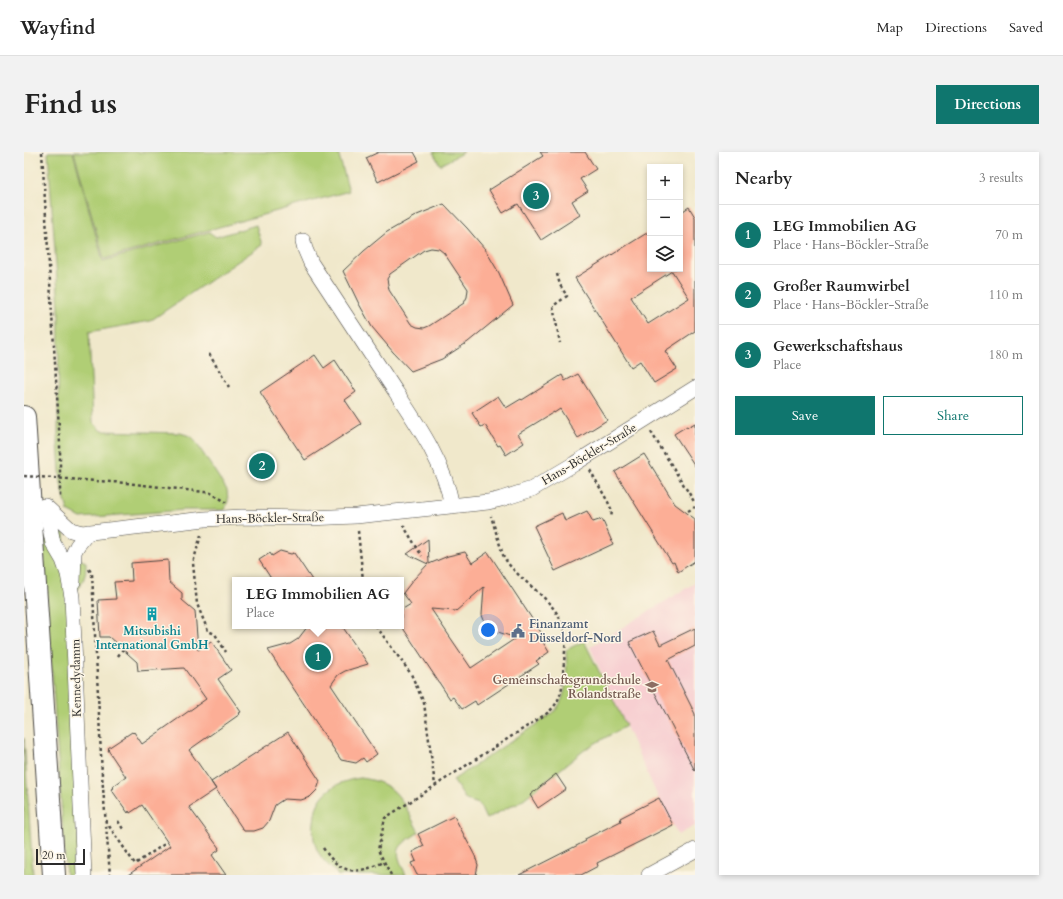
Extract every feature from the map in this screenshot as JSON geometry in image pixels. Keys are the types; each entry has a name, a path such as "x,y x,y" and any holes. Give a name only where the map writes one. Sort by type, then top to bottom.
{"highway":[{"name":"Kennedydamm","path":"24,417 33,492 54,875"}],"street":[{"path":"303,241 304,249 311,263 423,433 450,492 452,506"},
{"name":"Hans-Böckler-Straße","path":"33,492 71,530 82,533 206,519 242,517 309,518 356,516 488,502 532,488 695,388"},
{"name":"Kennedydamm","path":"33,492 53,544 65,567 72,597 84,875"},
{"path":"72,597 74,552 88,532"},
{"path":"649,875 695,850"}],"path":[{"path":"557,274 560,285 567,296 553,306 560,343"},
{"path":"209,354 229,387"},
{"path":"643,420 695,503"},
{"path":"583,458 608,502 612,511 611,518"},
{"path":"33,492 126,483 211,493 230,506"},
{"path":"391,875 378,850 385,818 546,714 554,706 561,693 565,638 561,623 555,610 507,562 494,527 488,502"},
{"path":"688,511 695,507"},
{"path":"402,512 404,526 422,556"},
{"path":"356,516 363,577"},
{"path":"206,519 193,563 195,596 208,631 215,634 226,652"},
{"path":"378,629 411,674 424,703 435,785"},
{"path":"118,656 123,649"},
{"path":"118,821 123,829"},
{"path":"109,826 135,864 163,844 162,843"},
{"path":"323,848 333,862 344,869 361,872 384,862"}],"shaded area":[{"name":"Gemeinschaftsgrundschule Rolandstraße","path":"695,583 695,826 678,835 658,797 590,647"}],"green space":[{"path":"48,152 73,152 103,261 209,232 216,237 256,225 262,245 150,321 89,332 93,422 101,431 180,433 193,438 227,490 228,501 224,510 184,510 81,518 68,511 61,484 58,443 59,307"},
{"path":"74,152 338,152 349,191 104,259"},
{"path":"433,152 464,152 440,165"},
{"path":"45,525 64,529 64,548 71,556 86,562 84,578 69,598 81,875 66,875 43,540"},
{"path":"584,641 626,726 587,748 516,805 515,804 486,819 479,804 466,800 453,780 553,713 562,699 566,683 566,650"},
{"path":"24,738 33,875 24,875"},
{"path":"361,778 384,784 392,789 403,803 419,832 405,842 399,849 399,859 406,875 337,875 337,873 321,857 315,845 313,830 314,822 317,806 321,798 336,785"}],"building":[{"path":"379,152 414,152 419,161 378,182 366,158"},
{"path":"540,152 585,152 596,169 580,179 588,191 572,201 580,215 541,240 518,204 503,213 489,190 543,156"},
{"path":"444,204 485,249 499,273 513,305 468,342 442,359 411,371 372,327 343,271 387,232 417,215","holes":["431,248 439,249 444,253 468,289 467,297 464,303 429,326 424,328 417,327 411,324 389,290 387,279 390,274 424,250"]},
{"path":"689,207 695,217 695,331 665,351 677,369 654,383 640,361 631,367 575,278 647,233 647,272 670,272 631,297 648,324 689,298 673,272 683,272 683,211"},
{"path":"315,355 324,368 335,360 356,392 345,400 361,424 305,460 260,392"},
{"path":"578,374 607,420 578,438 560,409 518,434 524,443 506,455 500,445 498,446 485,425 481,427 472,413 498,396 506,408 521,399 522,400 562,375 565,381"},
{"path":"695,423 695,466 674,434"},
{"path":"644,454 675,504 695,519 695,561 678,572 674,562 672,563 615,472"},
{"path":"587,511 593,522 602,519 613,544 555,571 534,526 562,513 565,521"},
{"name":"Finanzamt Düsseldorf-Nord","path":"428,539 429,564 448,556 465,552 472,563 488,552 544,637 541,639 549,652 536,661 539,664 477,705 475,701 462,709 453,697 450,699 404,629 404,608 411,604 404,594 404,592 428,564 407,554","holes":["484,587 482,615 485,623 492,630 516,638 471,668 431,609 456,611"]},
{"path":"280,551 291,554 294,553 310,577 270,577 259,560 270,553 272,556"},
{"path":"168,560 169,582 182,593 182,600 195,611 198,650 211,641 231,670 218,679 241,712 189,750 216,789 189,807 219,848 219,850 212,855 226,875 128,875 170,846 142,805 130,813 129,811 128,813 111,789 126,777 108,748 132,732 134,732 142,744 206,699 184,668 138,671 137,662 109,637 100,637 98,600 116,599 114,582 132,581 131,563"},
{"path":"695,628 695,646 668,660 695,714 695,771 629,642 653,631 660,645"},
{"path":"306,629 344,629 368,664 345,671 338,675 331,685 377,754 366,762 363,758 356,763 341,760 268,650 290,644 298,639"},
{"path":"288,732 320,781 317,790 310,797 301,800 284,799 275,805 269,821 263,828 254,831 244,831 211,782"},
{"path":"556,774 566,789 538,808 530,795"},
{"path":"659,798 673,825 597,863 598,866 581,875 519,875 586,841 585,839 621,821 620,818"},
{"path":"454,816 475,856 478,865 476,875 417,875 411,863 416,861 412,852 424,846 418,834"}],"place":[{"name":"Gewerkschaftshaus","path":"536,196"},
{"name":"Großer Raumwirbel","path":"262,466"},
{"name":"Mitsubishi International GmbH","path":"152,614"},
{"name":"Finanzamt Düsseldorf-Nord","path":"518,631"},
{"name":"LEG Immobilien AG","path":"318,657"},
{"name":"Gemeinschaftsgrundschule Rolandstraße","path":"652,687"}]}
